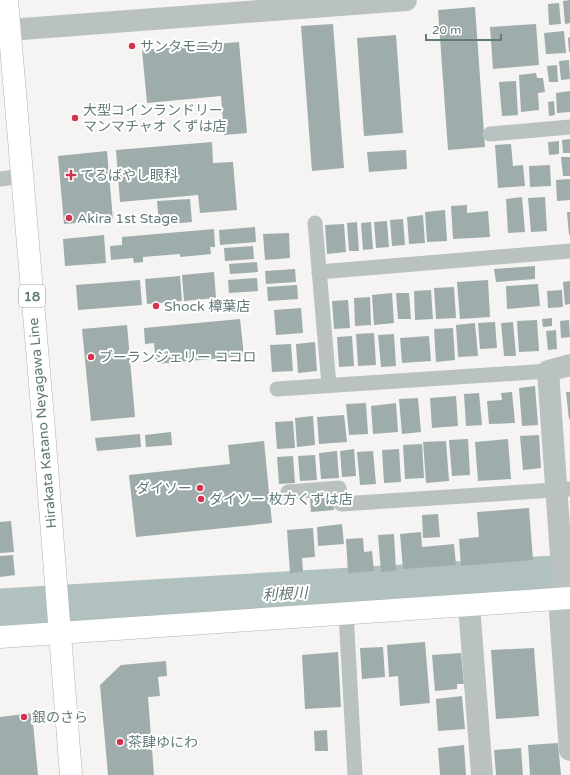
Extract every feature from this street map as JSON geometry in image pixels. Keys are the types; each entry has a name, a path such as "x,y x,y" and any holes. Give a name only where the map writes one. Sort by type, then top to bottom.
{"main road":[{"name":"Hirakata Katano Neyagawa Line","path":"7,0 70,775"},
{"path":"0,637 58,625 469,605 564,589"}],"street":[{"path":"9,30 406,0"},
{"path":"570,365 548,371 563,489 564,589 570,750"},
{"path":"469,605 482,775"}],"lane":[{"path":"490,134 570,127"},
{"path":"0,179 22,176"},
{"path":"314,223 329,385"},
{"path":"319,272 570,251"},
{"path":"277,388 548,371"},
{"path":"288,492 339,488 341,504 563,489"},
{"path":"346,612 354,775"}],"building":[{"path":"570,0 570,23 565,24 563,1"},
{"path":"559,3 561,24 549,25 548,4"},
{"path":"475,7 485,147 448,150 438,10"},
{"path":"333,24 344,168 312,171 301,26"},
{"path":"536,24 539,65 493,69 490,27"},
{"path":"564,31 566,53 546,54 544,33"},
{"path":"396,35 403,133 364,136 357,38"},
{"path":"570,37 570,52 569,52 568,38"},
{"path":"239,42 247,133 224,135 221,96 147,103 142,50"},
{"path":"569,60 570,79 561,80 559,61"},
{"path":"557,65 558,82 549,82 547,66"},
{"path":"536,73 537,78 543,78 545,92 538,93 539,110 521,112 519,75"},
{"path":"516,81 518,115 502,116 499,82"},
{"path":"570,91 570,112 557,113 556,93"},
{"path":"554,101 555,115 549,116 548,102"},
{"path":"570,139 570,153 563,153 562,140"},
{"path":"559,141 559,154 549,155 548,142"},
{"path":"212,142 213,163 233,162 237,210 200,213 198,195 120,202 116,150"},
{"path":"511,144 513,166 523,165 525,186 498,188 495,145"},
{"path":"406,150 407,169 369,172 367,152"},
{"path":"107,151 113,220 64,224 58,156"},
{"path":"561,157 570,157 570,176 563,176"},
{"path":"550,165 551,186 530,187 529,166"},
{"path":"570,179 570,200 557,201 556,180"},
{"path":"522,197 525,232 508,233 506,199"},
{"path":"545,197 547,231 531,232 528,198"},
{"path":"190,199 192,222 159,225 157,201"},
{"path":"467,205 467,213 488,211 490,237 453,239 451,206"},
{"path":"445,210 447,241 427,242 425,212"},
{"path":"567,212 570,212 570,235 569,235"},
{"path":"423,215 425,243 409,244 407,217"},
{"path":"403,219 405,245 392,246 390,220"},
{"path":"387,221 389,247 376,248 374,222"},
{"path":"357,222 359,251 349,251 347,223"},
{"path":"371,222 373,249 363,250 361,223"},
{"path":"344,224 346,252 327,254 325,225"},
{"path":"255,227 256,242 220,245 219,230"},
{"path":"214,229 215,247 210,247 211,254 180,257 180,254 143,257 143,262 134,263 133,258 111,260 110,246 122,245 122,237"},
{"path":"289,233 290,258 265,260 263,234"},
{"path":"104,235 106,263 65,266 63,239"},
{"path":"253,246 254,259 225,261 224,248"},
{"path":"257,262 258,272 230,274 229,264"},
{"path":"535,266 535,279 496,282 494,269"},
{"path":"295,269 296,282 266,284 265,271"},
{"path":"214,272 216,298 184,301 182,275"},
{"path":"180,276 182,301 147,304 145,279"},
{"path":"257,278 258,291 229,293 228,280"},
{"path":"140,280 142,305 78,310 76,285"},
{"path":"488,280 490,317 460,319 457,282"},
{"path":"570,281 570,304 565,305 563,282"},
{"path":"538,284 540,306 507,309 506,286"},
{"path":"297,285 298,299 268,301 267,287"},
{"path":"454,287 456,318 436,319 434,288"},
{"path":"431,290 433,319 415,320 414,291"},
{"path":"562,290 563,307 548,308 547,291"},
{"path":"392,293 394,323 374,325 372,295"},
{"path":"396,293 409,293 411,319 398,319"},
{"path":"370,297 371,325 355,326 354,298"},
{"path":"348,300 350,328 334,329 332,301"},
{"path":"301,308 303,333 276,335 274,310"},
{"path":"552,318 552,326 543,327 542,319"},
{"path":"240,319 244,356 156,364 154,343 145,344 144,328"},
{"path":"537,320 539,351 519,352 517,321"},
{"path":"569,320 570,337 561,338 560,321"},
{"path":"495,322 497,348 480,349 478,323"},
{"path":"513,322 516,356 504,356 501,323"},
{"path":"475,323 478,356 458,357 456,325"},
{"path":"127,325 135,417 91,421 82,329"},
{"path":"453,328 455,360 436,362 434,329"},
{"path":"556,330 557,349 548,350 546,331"},
{"path":"374,333 376,365 358,366 356,334"},
{"path":"394,334 396,366 381,367 378,335"},
{"path":"352,336 354,366 339,367 337,337"},
{"path":"429,336 431,361 402,363 400,338"},
{"path":"315,342 317,371 298,373 296,344"},
{"path":"291,344 293,371 272,372 270,345"},
{"path":"535,386 538,425 522,426 519,388"},
{"path":"512,392 515,423 489,424 487,401 502,400 501,393"},
{"path":"566,392 570,392 569,420"},
{"path":"479,393 482,425 466,426 464,394"},
{"path":"456,396 458,426 432,428 430,398"},
{"path":"418,398 421,432 402,434 399,399"},
{"path":"366,403 368,434 349,435 346,404"},
{"path":"396,403 398,432 373,434 371,406"},
{"path":"344,415 347,442 319,444 317,417"},
{"path":"313,416 315,445 297,447 295,418"},
{"path":"293,421 295,448 277,449 275,422"},
{"path":"171,432 172,445 146,447 145,435"},
{"path":"140,434 141,447 97,451 95,438"},
{"path":"539,435 541,468 523,470 520,436"},
{"path":"468,439 470,475 452,476 449,440"},
{"path":"508,439 511,479 478,481 475,442"},
{"name":"ダイソー 枚方くずは店","path":"264,441 272,523 136,537 129,475 230,464 228,445"},
{"path":"446,441 449,481 426,483 423,442"},
{"path":"422,444 424,478 405,479 403,445"},
{"path":"354,449 356,476 342,477 340,451"},
{"path":"399,449 401,482 384,483 382,450"},
{"path":"337,451 339,478 321,479 319,453"},
{"path":"373,451 376,484 360,485 357,452"},
{"path":"315,455 317,480 300,481 298,456"},
{"path":"293,456 295,483 279,484 277,457"},
{"path":"333,497 334,510 311,512 310,499"},
{"path":"529,508 533,560 461,566 459,539 479,537 477,512"},
{"path":"438,514 440,537 423,538 422,515"},
{"path":"11,521 14,552 0,553 0,522"},
{"path":"342,524 344,544 318,546 317,527"},
{"path":"313,528 315,557 302,558 303,572 290,573 287,530"},
{"path":"421,532 422,547 454,544 456,565 403,569 400,534"},
{"path":"394,534 396,571 381,572 378,535"},
{"path":"363,538 364,552 372,551 374,571 348,573 346,539"},
{"path":"13,555 15,575 0,577 0,556"},
{"path":"425,642 430,703 400,706 398,676 389,677 387,645"},
{"path":"383,647 385,677 362,679 360,648"},
{"path":"534,648 539,716 496,719 491,650"},
{"path":"338,652 341,707 305,709 302,655"},
{"path":"461,653 464,684 457,684 457,689 435,691 432,655"},
{"path":"166,661 167,676 158,677 160,696 148,697 154,775 108,775 100,685 121,665"},
{"path":"462,696 465,729 438,731 436,699"},
{"path":"32,713 38,775 0,775 0,717"},
{"path":"327,730 328,751 315,751 314,731"},
{"path":"558,743 561,775 530,775 528,745"},
{"path":"464,745 466,775 440,775 438,748"},
{"path":"521,748 523,775 496,775 494,750"}],"waterway":[{"name":"利根川","path":"0,611 570,577"}],"place":[{"name":"サンタモニカ","path":"132,46"},
{"name":"大型コインランドリー マンマチャオ くずは店","path":"75,118"},
{"name":"てるばやし眼科","path":"71,175"},
{"name":"Akira 1st Stage","path":"69,218"},
{"name":"Shock 樟葉店","path":"156,306"},
{"name":"ブーランジェリー ココロ","path":"91,357"},
{"name":"ダイソー","path":"200,488"},
{"name":"ダイソー 枚方くずは店","path":"201,499"},
{"name":"銀のさら","path":"24,717"},
{"name":"茶肆ゆにわ","path":"120,742"}]}
